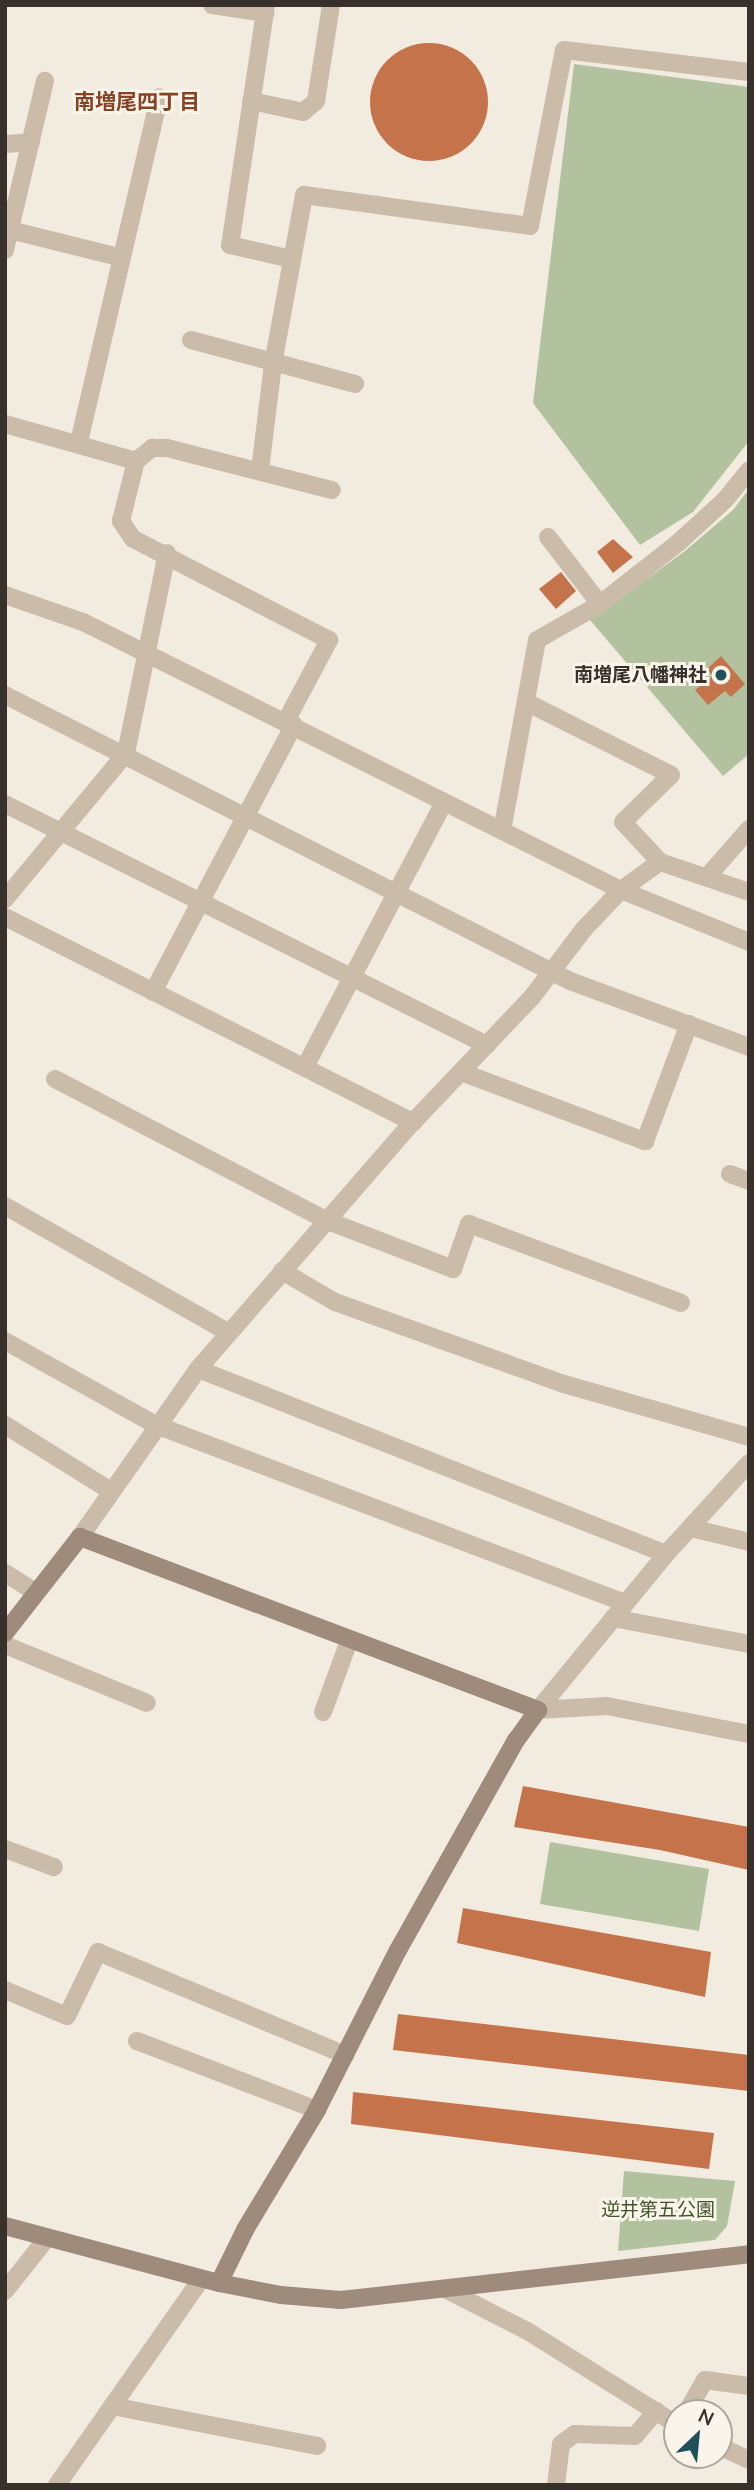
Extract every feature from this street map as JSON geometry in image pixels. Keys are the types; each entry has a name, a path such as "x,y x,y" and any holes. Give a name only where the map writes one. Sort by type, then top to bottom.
{"street":[{"path":"212,5 266,9 230,245 291,258"},
{"path":"251,101 303,112 316,102 331,5"},
{"path":"260,470 273,364 304,195 530,226 564,50 749,72"},
{"path":"5,250 45,81"},
{"path":"79,442 159,97"},
{"path":"5,144 31,142"},
{"path":"10,230 122,258"},
{"path":"191,340 355,384"},
{"path":"5,424 79,442 136,461"},
{"path":"153,992 246,814 329,640 167,553 133,539 121,521 136,461 152,448 167,447 332,490"},
{"path":"502,831 528,703 537,640 600,604 688,534 725,500 749,470"},
{"path":"548,537 600,604"},
{"path":"5,899 126,753 167,553"},
{"path":"5,595 83,622 145,650 621,891 749,942"},
{"path":"5,695 399,891 554,970 570,981 749,1047"},
{"path":"528,703 671,775 623,822 660,862 749,892"},
{"path":"305,1067 444,802"},
{"path":"5,804 487,1045"},
{"path":"707,877 749,830"},
{"path":"5,1633 80,1537 156,1425 229,1332 413,1122 554,970 584,929 621,891 660,862"},
{"path":"5,917 413,1122"},
{"path":"461,1072 645,1141 689,1024"},
{"path":"55,1079 328,1221 453,1269 469,1224 681,1303"},
{"path":"730,1174 749,1181"},
{"path":"5,1206 229,1332"},
{"path":"282,1271 335,1303 564,1384 749,1437"},
{"path":"5,1341 156,1425 625,1603"},
{"path":"198,1369 666,1555"},
{"path":"5,1425 111,1491"},
{"path":"219,2283 245,2230 317,2110 398,1950 516,1740 625,1603 749,1463"},
{"path":"691,1528 749,1542"},
{"path":"80,1537 538,1710 607,1706 749,1734"},
{"path":"5,1573 35,1592"},
{"path":"613,1618 749,1644"},
{"path":"323,1712 349,1640"},
{"path":"5,1645 147,1703"},
{"path":"5,1849 54,1867"},
{"path":"5,1990 67,2016 98,1952 345,2055"},
{"path":"137,2041 317,2110"},
{"path":"5,2226 219,2283 281,2295 341,2300 749,2254"},
{"path":"5,2291 47,2238"},
{"path":"57,2485 201,2279"},
{"path":"445,2290 529,2332 663,2416"},
{"path":"693,2399 705,2380 749,2386"},
{"path":"112,2406 317,2446"},
{"path":"556,2485 561,2444 575,2434 635,2437 656,2411"},
{"path":"733,2453 749,2460"}],"green space":[{"path":"574,64 749,87 749,441 693,512 640,545 533,403"},
{"path":"749,489 749,754 723,776 590,620 685,551 733,510"},
{"path":"550,1842 709,1869 699,1931 540,1904"},
{"name":"逆井第五公園","path":"624,2171 735,2181 727,2226 715,2240 618,2251"}],"building":[{"path":"429,43 452,48 471,60 483,79 488,102 483,125 471,144 452,156 429,161 406,156 387,144 375,125 370,102 375,79 387,60 406,48"},
{"path":"613,539 633,557 613,573 597,552"},
{"path":"561,572 576,591 556,609 539,589"},
{"path":"721,656 745,684 731,697 725,691 708,705 695,690 713,676 707,669"},
{"path":"523,1786 749,1827 749,1870 660,1850 514,1827"},
{"path":"463,1908 711,1952 705,1997 457,1943"},
{"path":"398,2014 749,2055 749,2091 393,2050"},
{"path":"353,2092 714,2133 709,2169 351,2124"}],"place":[{"name":"南増尾八幡神社","path":"721,675"}],"district":[{"name":"南増尾四丁目","path":"137,101"}]}
